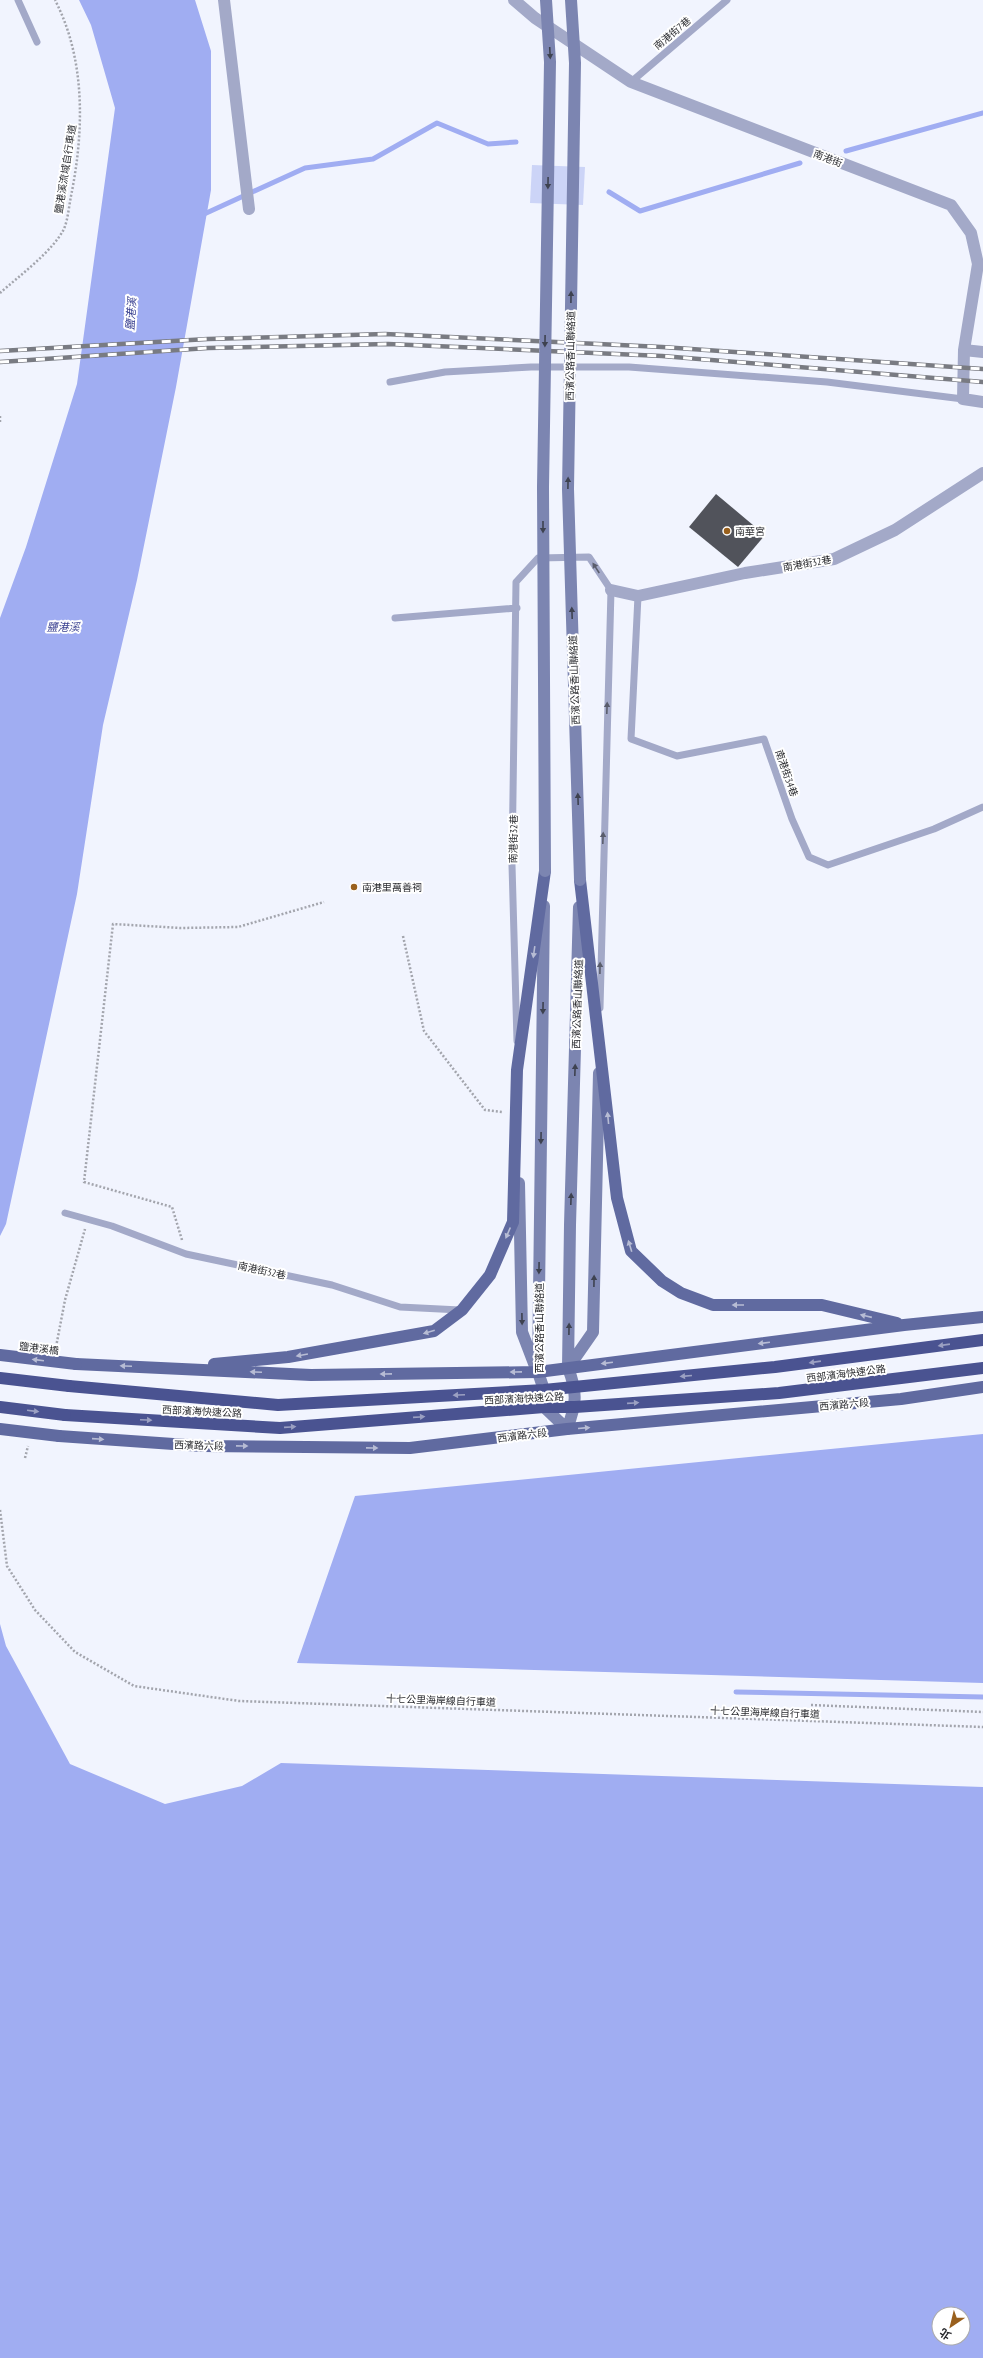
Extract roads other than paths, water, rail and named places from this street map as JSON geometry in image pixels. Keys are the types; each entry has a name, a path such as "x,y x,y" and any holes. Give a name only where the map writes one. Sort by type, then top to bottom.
{"highway":[{"name":"西部濱海快速公路","path":"0,1378 69,1386 278,1405 544,1390 775,1368 983,1340"},
{"name":"西部濱海快速公路","path":"0,1407 65,1415 280,1428 544,1407 575,1407 779,1393 983,1368"}],"main road":[{"path":"172,1368 288,1357 434,1332 462,1310 490,1275 513,1222 517,1070 545,871"},
{"path":"580,880 617,1198 631,1251 662,1281 681,1294 713,1305 822,1305 904,1324"},
{"path":"172,1368 311,1375 538,1372 904,1324 983,1317"},
{"name":"鹽港溪橋","path":"0,1355 76,1364 172,1368"},
{"name":"西濱路六段","path":"0,1429 59,1436 202,1446 410,1448 567,1429 901,1399 983,1387"}],"street":[{"path":"224,0 249,206"},
{"name":"南港街","path":"514,0 535,18 631,82 951,205 971,233 978,264 964,350 963,399"},
{"name":"西濱公路香山聯絡道","path":"544,1407 544,1390 538,1372 545,871 543,487 550,62 546,0"},
{"name":"西濱公路香山聯絡道","path":"567,1429 575,1407 575,1386 568,1368 570,1225 580,880 568,489 575,63 571,0"},
{"path":"964,350 983,352"},
{"path":"963,399 983,402"},
{"name":"南港街32巷","path":"611,590 638,596 745,573 834,559 895,530 983,473"},
{"path":"568,1368 593,1332 599,1034"},
{"path":"517,1070 522,1332 538,1372"},
{"path":"544,1407 567,1429"}],"lane":[{"path":"18,0 37,42"},
{"name":"南港街7巷","path":"631,82 727,0"},
{"path":"390,382 445,372 531,367 629,367 827,382 963,399"},
{"name":"南港街32巷","path":"517,1070 512,865 517,608 516,582 538,558 589,557 611,590"},
{"path":"599,1034 611,590"},
{"name":"南港街34巷","path":"638,596 631,739 677,756 764,739 792,819 809,857 828,865 934,829 983,807"},
{"path":"395,618 517,608"},
{"name":"南港街32巷","path":"65,1213 112,1226 186,1254 332,1285 400,1307 462,1310"}],"water":[{"name":"鹽港溪","path":"79,0 195,0 211,51 211,190 176,387 137,580 103,725 77,894 6,1224 0,1236 0,618 26,547 77,384 115,108 91,25"},
{"path":"983,1434 983,1683 297,1663 355,1496"},
{"path":"0,1624 6,1646 70,1764 165,1804 242,1786 281,1763 983,1787 983,2358 0,2358"}],"waterway":[{"path":"846,151 983,113"},
{"path":"202,215 305,168 373,159 437,123 488,144 516,142"},
{"path":"609,192 640,211 800,163"},
{"path":"736,1692 983,1697"}],"railway":[{"path":"0,351 208,339 385,334 662,347 983,369"},
{"path":"0,362 208,348 388,344 662,356 983,382"}],"place":[{"name":"南華宮","path":"727,531"},
{"name":"南港里萬善祠","path":"354,887"}]}
